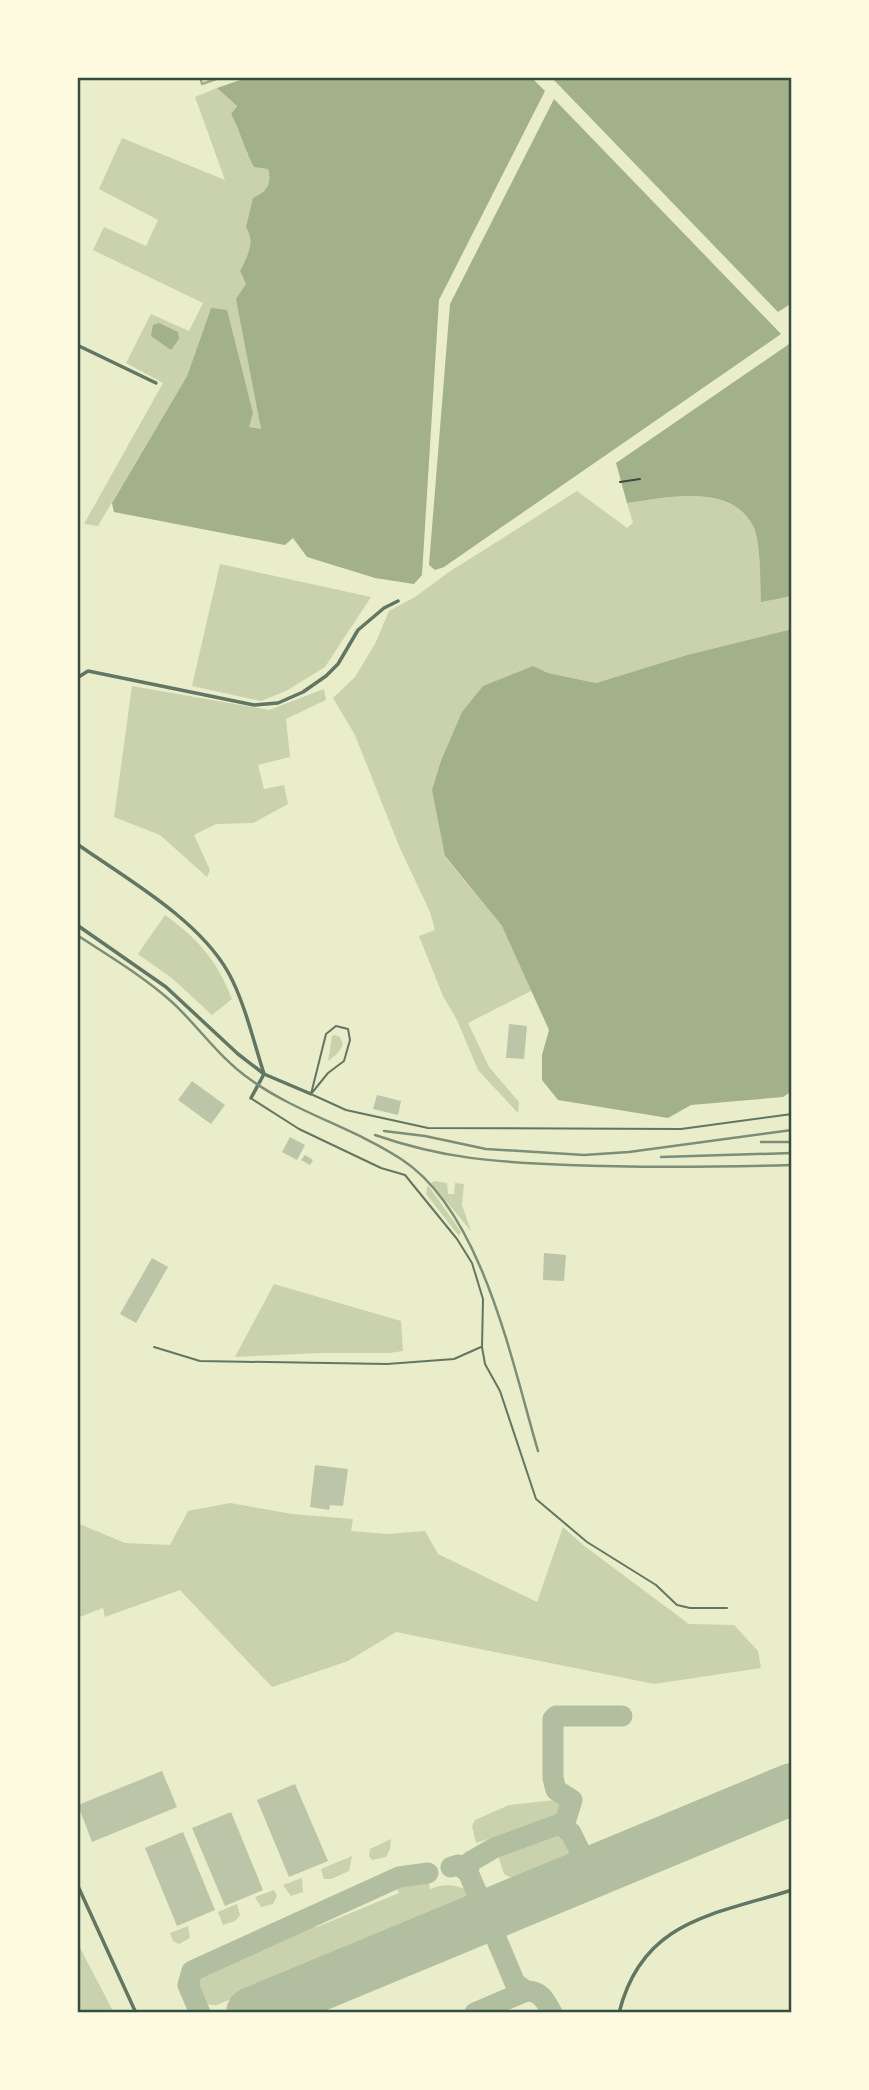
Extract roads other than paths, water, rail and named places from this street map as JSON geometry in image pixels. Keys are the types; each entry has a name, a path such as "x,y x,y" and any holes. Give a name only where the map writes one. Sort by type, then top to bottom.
{"street":[{"path":"77,345 156,383"},
{"path":"77,678 88,671 254,705 278,703 303,692 326,676 338,664 358,630 384,608 398,601"},
{"path":"77,844 195,930 216,953 230,975 264,1074 251,1098"},
{"path":"77,925 166,987 238,1054 264,1074 311,1094"},
{"path":"77,1884 136,2013"},
{"path":"619,2013 625,1990 637,1966 653,1947 673,1930 693,1921 792,1890"}],"lane":[{"path":"336,1026 348,1029 350,1040 344,1061 328,1073 311,1094 326,1034 336,1026"},
{"path":"311,1094 346,1110 428,1128 681,1129 792,1114"},
{"path":"251,1098 299,1129 381,1168 405,1175 457,1239 472,1263 483,1299 482,1347 485,1364 500,1391 536,1499 587,1542 656,1585 677,1605 690,1608 727,1608"},
{"path":"154,1346 200,1361 387,1364 454,1359 482,1347"}],"waterway":[{"path":"200,77 202,84 222,77"}],"railway":[{"path":"77,935 161,993 219,1053 251,1080 287,1102 383,1148 401,1159 429,1183 453,1214 473,1251 490,1292 505,1334 538,1451"},
{"path":"384,1131 425,1136 486,1149 584,1155 629,1152 792,1130"},
{"path":"375,1135 447,1154 517,1162 652,1167 792,1165"},
{"path":"761,1142 792,1142"},
{"path":"661,1157 792,1153"}]}
